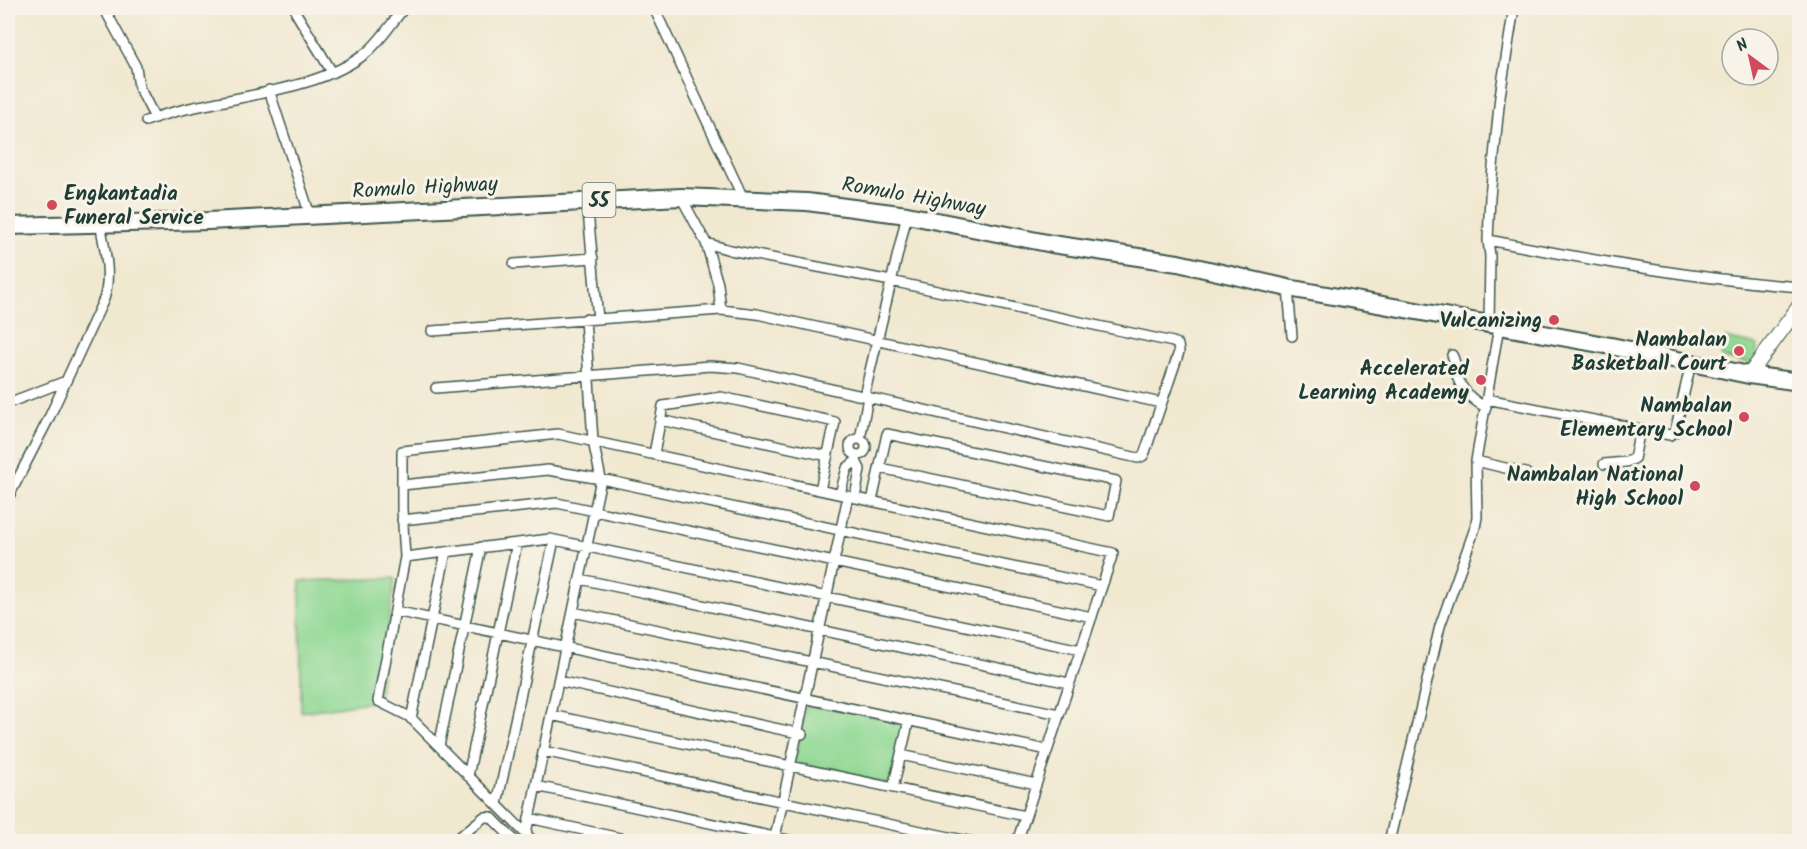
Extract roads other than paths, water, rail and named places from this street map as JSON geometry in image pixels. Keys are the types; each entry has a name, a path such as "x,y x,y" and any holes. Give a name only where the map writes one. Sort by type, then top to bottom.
{"highway":[{"name":"Romulo Highway","path":"8,226 196,221 681,197 807,202 907,215 1052,244 1178,263 1288,288 1636,351 1749,375 1800,382"}],"main road":[{"path":"1749,375 1800,305"}],"street":[{"path":"104,8 136,67 139,87 150,120 172,112 303,82 332,72 364,54 404,8"},
{"path":"654,8 743,198"},
{"path":"1389,842 1440,626 1477,518 1476,461 1486,403 1494,325 1488,240 1500,96 1513,14 1506,8"},
{"path":"296,13 332,72"},
{"path":"269,90 310,215"},
{"path":"681,197 706,243 718,284 721,310"},
{"path":"587,201 598,319"},
{"path":"775,839 790,766 800,733 812,662 840,530 848,496 860,469 850,445 853,441 860,439 866,397 907,215"},
{"path":"8,498 66,381 108,288 100,222"},
{"path":"1488,240 1581,258 1800,287"},
{"path":"436,388 722,366 1138,458 1145,452 1179,352 1176,344 891,281 730,250 706,243"},
{"path":"514,264 593,258"},
{"path":"1288,288 1292,336"},
{"path":"432,331 721,310 757,314 1161,403"},
{"path":"526,833 601,479 593,441 585,319"},
{"path":"1452,355 1459,380 1471,398 1486,403 1670,435 1675,432 1691,363"},
{"path":"8,403 66,381"},
{"path":"654,454 663,406 721,397 835,422 820,490"},
{"path":"660,420 828,456"},
{"path":"1604,464 1634,459 1640,429"},
{"path":"534,842 411,719 378,701 405,556 402,520 402,451 551,434 1113,552 1017,842"},
{"path":"872,501 887,434 1116,481 1108,516 880,468"},
{"path":"848,496 847,468 856,458"},
{"path":"1476,461 1526,473"},
{"path":"402,485 548,471 601,479 1102,586"},
{"path":"402,520 557,503 1092,617"},
{"path":"405,556 554,540 1081,650"},
{"path":"497,804 554,540"},
{"path":"468,776 518,543"},
{"path":"439,747 482,547"},
{"path":"411,719 446,552"},
{"path":"580,579 1070,683"},
{"path":"395,611 1047,750"},
{"path":"573,612 1059,714"},
{"path":"558,681 800,733"},
{"path":"551,715 1025,816"},
{"path":"893,788 909,720"},
{"path":"543,751 973,842"},
{"path":"901,755 1036,784"},
{"path":"536,786 775,839 798,842"},
{"path":"456,840 487,816 491,817 516,842"},
{"path":"529,818 638,842"}],"place":[{"name":"Engkantadia Funeral Service","path":"52,205"},
{"name":"Vulcanizing","path":"1554,320"},
{"name":"Nambalan Basketball Court","path":"1739,351"},
{"name":"Accelerated Learning Academy","path":"1481,380"},
{"name":"Nambalan Elementary School","path":"1744,417"},
{"name":"Nambalan National High School","path":"1695,486"}]}
